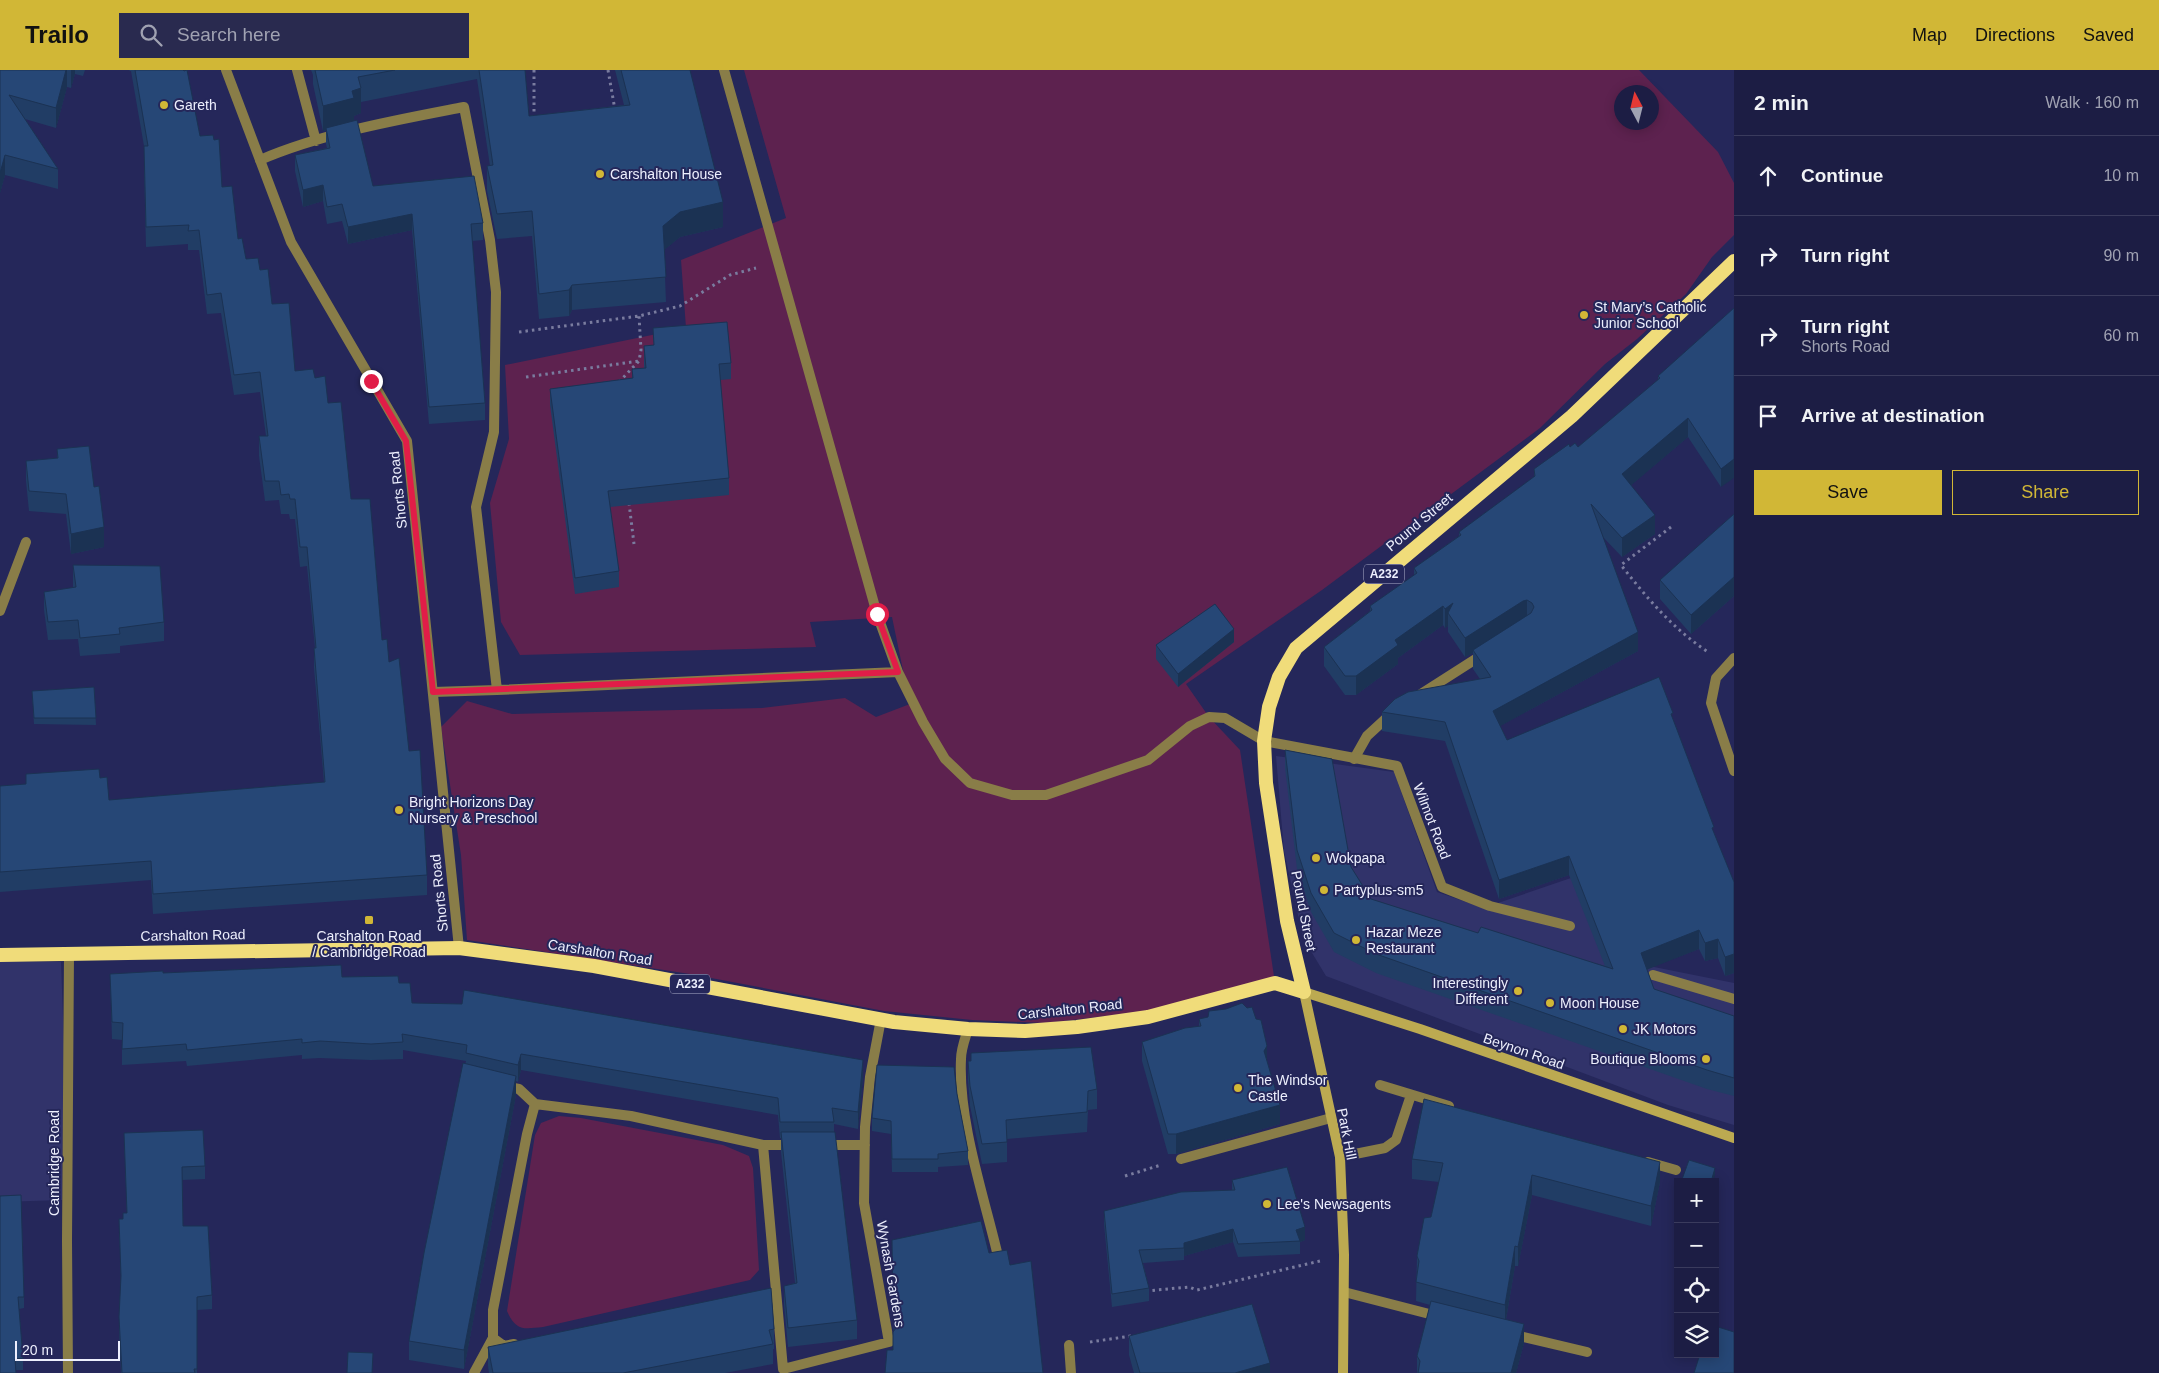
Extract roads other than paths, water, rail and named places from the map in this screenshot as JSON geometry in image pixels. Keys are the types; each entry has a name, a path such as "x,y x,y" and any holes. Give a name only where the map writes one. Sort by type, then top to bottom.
{"highway":[{"name":"Pound Street","path":"1304,992 1287,921 1266,783 1264,741 1269,707 1279,677 1296,648 1572,416 1732,269"},
{"name":"Carshalton Road","path":"0,955 459,948 594,966 881,1019 968,1029 1025,1031 1077,1027 1148,1017 1275,983 1304,992"}],"main road":[{"name":"Park Hill","path":"1304,992 1340,1157 1344,1255 1343,1373"},
{"name":"Beynon Road","path":"1304,992 1420,1029 1734,1138"}],"street":[{"name":"Shorts Road","path":"226,70 291,242 406,441 459,948"},
{"path":"297,70 316,141"},
{"name":"Wilmot Road","path":"724,70 877,614 898,672 923,722 945,759 970,783 1012,795 1046,795 1148,760 1190,726 1208,717 1225,718 1264,741 1397,766 1442,887 1490,906 1570,926"},
{"path":"260,160 287,148 464,107 490,240 496,292 494,432 476,508 497,690"},
{"path":"0,611 26,542"},
{"path":"1416,697 1488,651"},
{"path":"1730,661 1716,678 1711,704 1734,771"},
{"path":"433,692 898,672"},
{"path":"1354,758 1367,736 1400,708"},
{"name":"Cambridge Road","path":"68,1373 69,954"},
{"path":"1653,975 1734,999"},
{"name":"Wynash Gardens","path":"762,1145 770,1293 783,1369 889,1342 864,1203 865,1144 870,1077 881,1019"},
{"path":"968,1029 961,1058 963,1099 972,1150 997,1252"},
{"path":"492,1083 519,1089 535,1104 631,1116 762,1145 865,1144"},
{"path":"1380,1085 1456,1108"},
{"path":"1340,1157 1385,1148 1396,1140 1411,1095"},
{"path":"474,1373 493,1338 493,1310 527,1134 535,1104"},
{"path":"1181,1159 1331,1118"},
{"path":"1639,1160 1676,1170"},
{"path":"1344,1292 1448,1318"},
{"path":"1504,1332 1587,1352"},
{"path":"493,1338 504,1346 524,1343"},
{"path":"1069,1345 1071,1373"}],"place":[{"name":"Gareth","path":"164,105"},
{"name":"Carshalton House","path":"600,174"},
{"name":"St Mary’s Catholic Junior School","path":"1584,315"},
{"name":"Bright Horizons Day Nursery & Preschool","path":"399,810"},
{"name":"Wokpapa","path":"1316,858"},
{"name":"Partyplus-sm5","path":"1324,890"},
{"name":"Carshalton Road / Cambridge Road","path":"369,920"},
{"name":"Hazar Meze Restaurant","path":"1356,940"},
{"name":"Interestingly Different","path":"1518,991"},
{"name":"Moon House","path":"1550,1003"},
{"name":"JK Motors","path":"1623,1029"},
{"name":"Boutique Blooms","path":"1706,1059"},
{"name":"The Windsor Castle","path":"1238,1088"},
{"name":"Lee's Newsagents","path":"1267,1204"}]}
